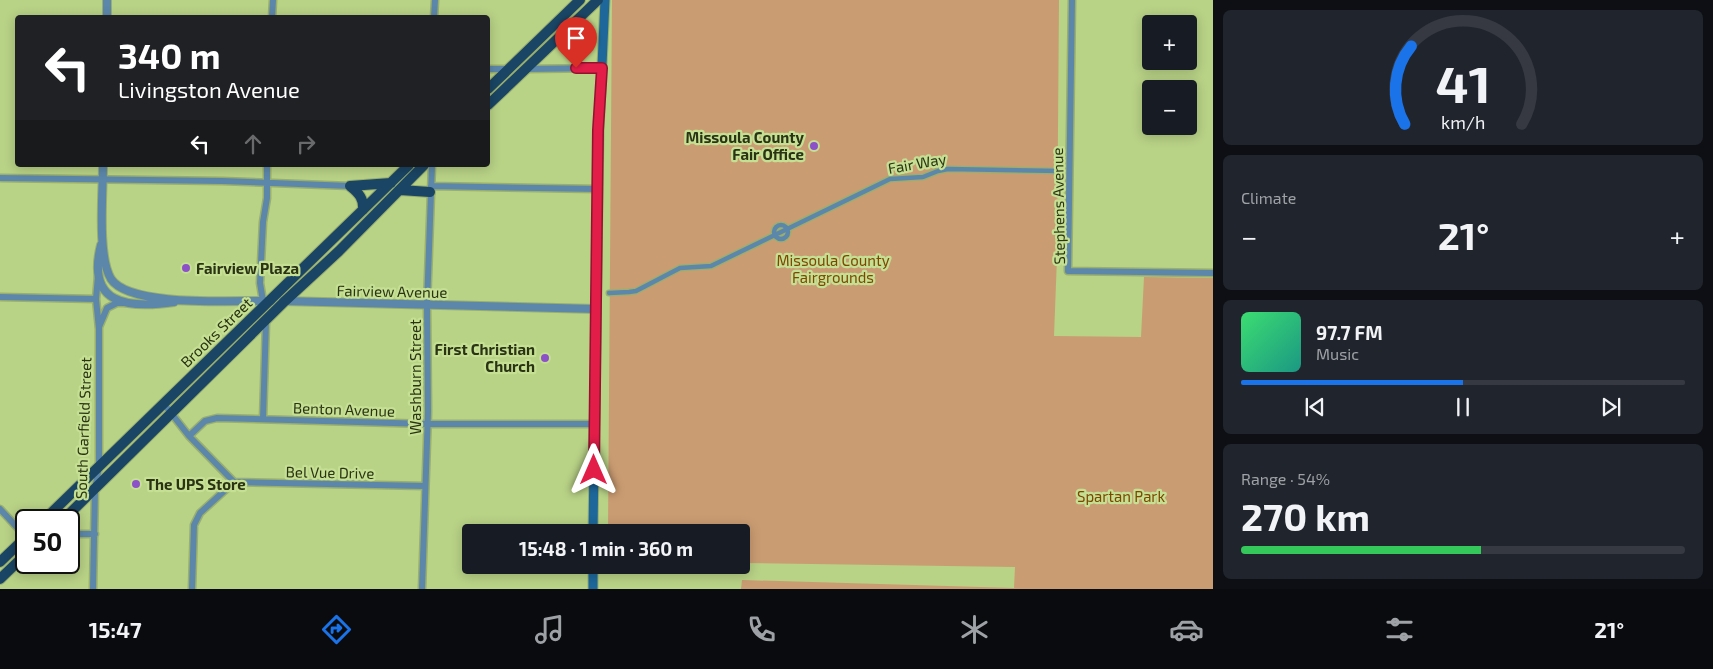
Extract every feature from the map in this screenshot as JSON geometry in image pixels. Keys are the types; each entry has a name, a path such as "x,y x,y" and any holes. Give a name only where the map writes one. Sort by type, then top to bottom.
{"highway":[{"path":"490,87 580,0"},
{"path":"490,103 598,0"},
{"name":"Brooks Street","path":"55,509 164,404 266,301 407,167"},
{"name":"Brooks Street","path":"74,509 339,251 422,167"},
{"path":"350,186 391,183"},
{"path":"350,186 362,198 363,210"},
{"path":"400,190 431,189"},
{"path":"0,562 15,548"},
{"path":"0,579 15,565"}],"main road":[{"path":"593,524 598,130 605,0"},
{"path":"593,574 593,589"}],"street":[{"path":"107,0 107,15"},
{"path":"272,15 273,0"},
{"path":"434,15 435,0"},
{"name":"Stephens Avenue","path":"1072,0 1068,271 1213,273"},
{"path":"525,69 602,68"},
{"path":"490,69 509,69"},
{"path":"104,167 102,238 108,273 112,280 122,290 142,296 188,300"},
{"path":"266,301 260,283 267,167"},
{"name":"Washburn Street","path":"422,589 428,424 427,305 432,167"},
{"name":"Fair Way","path":"609,292 636,291 680,268 711,266 788,230 882,182 896,177 923,177 948,169 1062,171"},
{"path":"0,178 350,186"},
{"path":"431,189 598,189"},
{"name":"Fair Way","path":"774,236 774,230 777,226 784,226 788,230"},
{"path":"102,238 98,272 100,284 104,291 113,298 126,303"},
{"name":"South Garfield Street","path":"93,589 95,489 99,467 99,328 96,298 98,272"},
{"path":"0,297 96,298"},
{"path":"99,328 107,308 117,304 158,305 188,300"},
{"name":"Fairview Avenue","path":"188,300 596,309"},
{"path":"263,419 266,322"},
{"path":"164,404 189,436 234,482 200,513 194,525 192,589"},
{"name":"Benton Avenue","path":"189,436 209,419 428,424 595,424"},
{"name":"Bel Vue Drive","path":"234,482 425,486"},
{"path":"0,509 15,525"},
{"path":"80,534 95,534"}],"green space":[{"name":"Missoula County Fairgrounds","path":"612,0 1059,0 1057,257 1054,336 1141,337 1144,277 1213,278 1213,589 741,589 742,580 1014,588 1015,567 750,563 750,524 608,524"}],"place":[{"name":"Missoula County Fair Office","path":"814,146"},
{"name":"Fairview Plaza","path":"186,268"},
{"name":"First Christian Church","path":"545,358"},
{"name":"The UPS Store","path":"136,484"}],"route":[{"path":"576,68 602,68 598,130 594,470"}],"park label":[{"name":"Spartan Park","path":"1121,496"}]}
